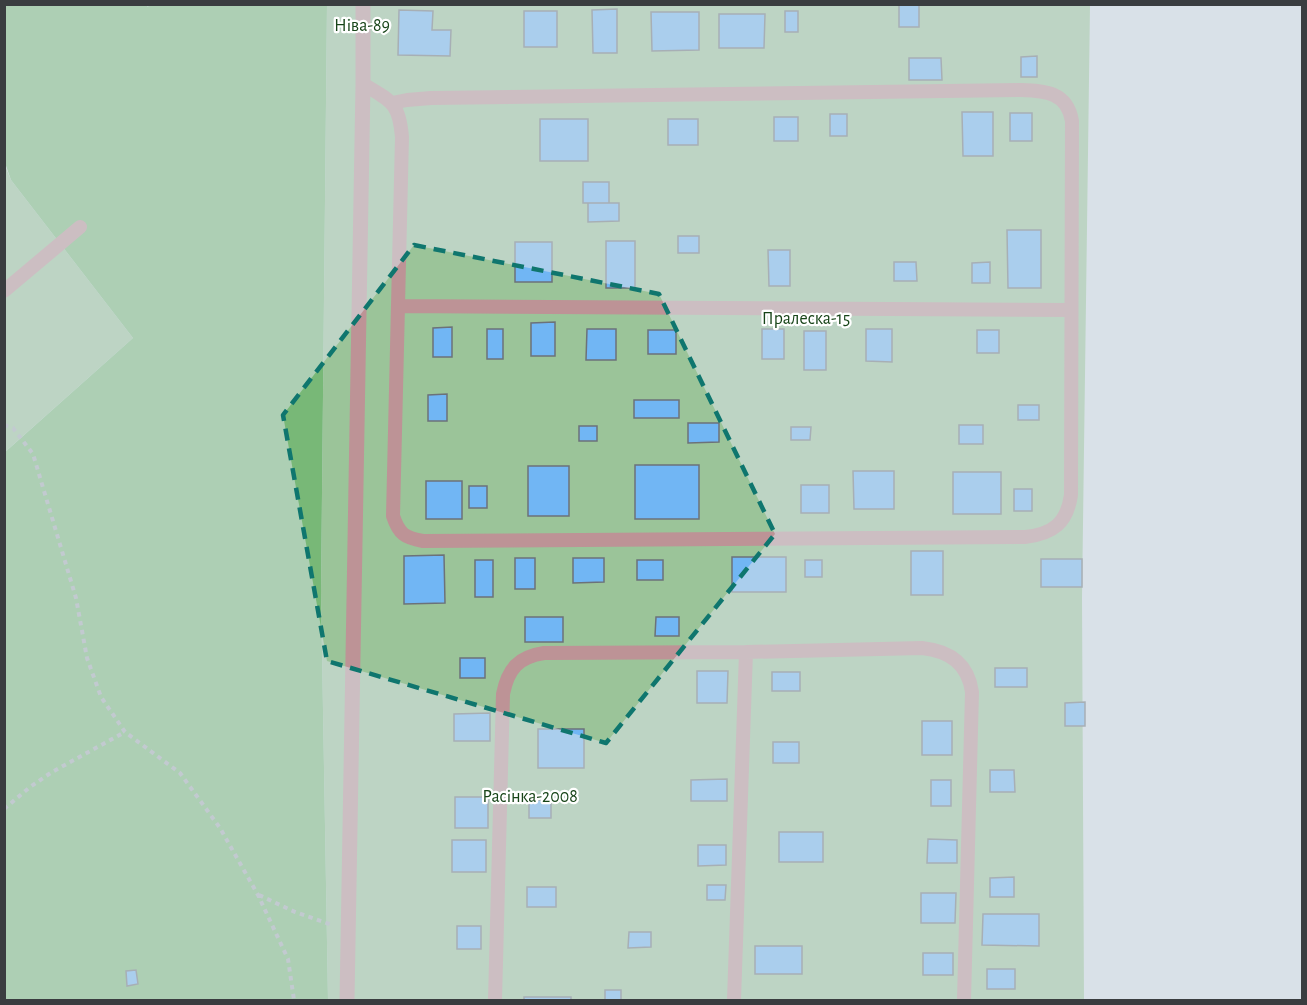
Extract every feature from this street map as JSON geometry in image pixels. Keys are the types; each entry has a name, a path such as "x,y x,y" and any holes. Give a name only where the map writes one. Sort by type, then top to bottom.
{"street":[{"path":"347,1000 363,4"}],"lane":[{"path":"363,84 392,103 401,124 393,516 396,526 403,535 423,541 1025,537 1053,530 1060,523 1069,506 1071,495 1072,120 1066,104 1055,95 1019,90 420,98 392,103"},
{"path":"4,291 80,226"},
{"path":"399,306 1071,310"},
{"path":"495,1000 503,694 512,669 522,660 531,655 544,653 922,648 946,654 957,661 965,670 972,692 964,1000"},
{"path":"734,1000 746,652"}],"path":[{"path":"4,425 13,428 33,454 76,598 87,657 101,697 125,732 180,773 220,828 258,895 288,959 294,1000"},
{"path":"4,809 52,771 125,732"},
{"path":"258,895 295,912 349,931"}],"highlighted area":[{"path":"414,245 659,294 775,534 606,743 327,661 283,415"}],"green space":[{"path":"146,4 148,7 149,4 327,5 321,593 328,1000 5,1000 4,453 133,338 11,180 5,163 5,5"},
{"path":"327,5 1090,5 1082,598 1084,1000 328,1000 321,593"},
{"path":"4,163 11,180 133,338 5,452"}],"building":[{"path":"899,4 919,4 919,27 899,27"},
{"path":"617,9 617,53 593,53 592,10"},
{"path":"399,10 433,11 432,30 451,30 450,56 398,55"},
{"path":"524,11 557,11 557,47 524,47"},
{"path":"785,11 798,11 798,32 785,32"},
{"path":"651,12 699,12 699,50 652,51"},
{"path":"719,14 765,14 764,48 719,48"},
{"path":"1037,56 1037,77 1021,77 1021,57"},
{"path":"909,58 941,58 942,80 909,80"},
{"path":"962,112 993,112 993,156 963,156"},
{"path":"1010,113 1032,113 1032,141 1010,141"},
{"path":"830,114 847,114 847,136 830,136"},
{"path":"774,117 798,117 798,141 774,141"},
{"path":"540,119 588,119 588,161 540,161"},
{"path":"668,119 698,119 698,145 668,145"},
{"path":"583,182 609,182 609,203 583,203"},
{"path":"588,203 619,203 619,221 588,222"},
{"path":"1007,230 1041,230 1041,288 1008,288"},
{"path":"678,236 699,236 699,253 678,253"},
{"path":"606,241 635,241 635,288 606,288"},
{"path":"515,242 552,242 552,282 515,282"},
{"path":"768,250 790,250 790,286 769,286"},
{"path":"894,262 916,262 917,281 894,281"},
{"path":"990,262 990,283 972,283 972,263"},
{"path":"555,322 555,356 531,356 531,323"},
{"path":"452,327 452,357 433,357 433,328"},
{"path":"487,329 503,329 503,359 487,359"},
{"path":"587,329 616,329 616,360 586,360"},
{"path":"762,329 784,329 784,359 762,359"},
{"path":"866,329 892,329 892,362 866,361"},
{"path":"648,330 676,330 676,354 648,354"},
{"path":"977,330 999,330 999,353 977,353"},
{"path":"804,331 826,331 826,370 804,370"},
{"path":"447,394 447,421 428,421 428,395"},
{"path":"634,400 679,400 679,418 634,418"},
{"path":"1018,405 1039,405 1039,420 1018,420"},
{"path":"688,423 719,423 719,442 688,443"},
{"path":"959,425 983,425 983,444 959,444"},
{"path":"579,426 597,426 597,441 579,441"},
{"path":"791,427 811,427 810,440 791,440"},
{"path":"635,465 699,465 699,519 635,519"},
{"path":"528,466 569,466 569,516 528,516"},
{"path":"853,471 894,471 894,509 854,509"},
{"path":"953,472 1001,472 1001,514 953,514"},
{"path":"426,481 462,481 462,519 426,519"},
{"path":"801,485 829,485 829,513 801,513"},
{"path":"469,486 487,486 487,508 469,508"},
{"path":"1014,489 1032,489 1032,511 1014,511"},
{"path":"911,551 943,551 943,595 911,595"},
{"path":"444,555 445,603 404,604 404,556"},
{"path":"732,557 786,557 786,592 732,592"},
{"path":"515,558 535,558 535,589 515,589"},
{"path":"573,558 604,558 604,582 573,583"},
{"path":"1041,559 1082,559 1082,587 1041,587"},
{"path":"475,560 493,560 493,597 475,597"},
{"path":"637,560 663,560 663,580 637,580"},
{"path":"805,560 822,560 822,577 805,577"},
{"path":"525,617 563,617 563,642 525,642"},
{"path":"656,617 679,617 679,636 655,636"},
{"path":"460,658 485,658 485,678 460,678"},
{"path":"995,668 1027,668 1027,687 995,687"},
{"path":"697,671 728,671 727,703 697,703"},
{"path":"772,672 800,672 800,691 772,691"},
{"path":"1085,702 1085,726 1065,726 1065,703"},
{"path":"490,713 490,741 454,741 454,714"},
{"path":"922,721 952,721 952,755 922,755"},
{"path":"538,729 584,729 584,768 538,768"},
{"path":"773,742 799,742 799,763 773,763"},
{"path":"990,770 1014,770 1015,792 990,792"},
{"path":"727,779 727,801 691,801 691,780"},
{"path":"931,780 951,780 951,806 931,806"},
{"path":"455,797 488,797 488,828 455,828"},
{"path":"529,800 551,800 551,818 529,818"},
{"path":"779,832 823,832 823,862 779,862"},
{"path":"928,839 957,840 957,863 927,863"},
{"path":"452,840 486,840 486,872 452,872"},
{"path":"698,845 726,845 726,865 698,866"},
{"path":"1014,877 1014,897 990,897 990,878"},
{"path":"707,885 726,885 725,900 707,900"},
{"path":"527,887 556,887 556,907 527,907"},
{"path":"921,893 956,893 955,923 921,923"},
{"path":"983,914 1039,914 1039,946 982,945"},
{"path":"457,926 481,926 481,949 457,949"},
{"path":"629,932 651,932 651,947 628,948"},
{"path":"755,946 802,946 802,974 755,974"},
{"path":"923,953 953,953 953,975 923,975"},
{"path":"987,969 1015,969 1015,989 987,989"},
{"path":"136,970 138,984 127,986 126,971"},
{"path":"605,990 621,990 621,1000 605,1000"},
{"path":"524,997 571,997 571,1000 524,1000"}],"park label":[{"name":"Ніва-89","path":"362,26"},
{"name":"Пралеска-15","path":"806,319"},
{"name":"Расінка-2008","path":"530,797"}]}
